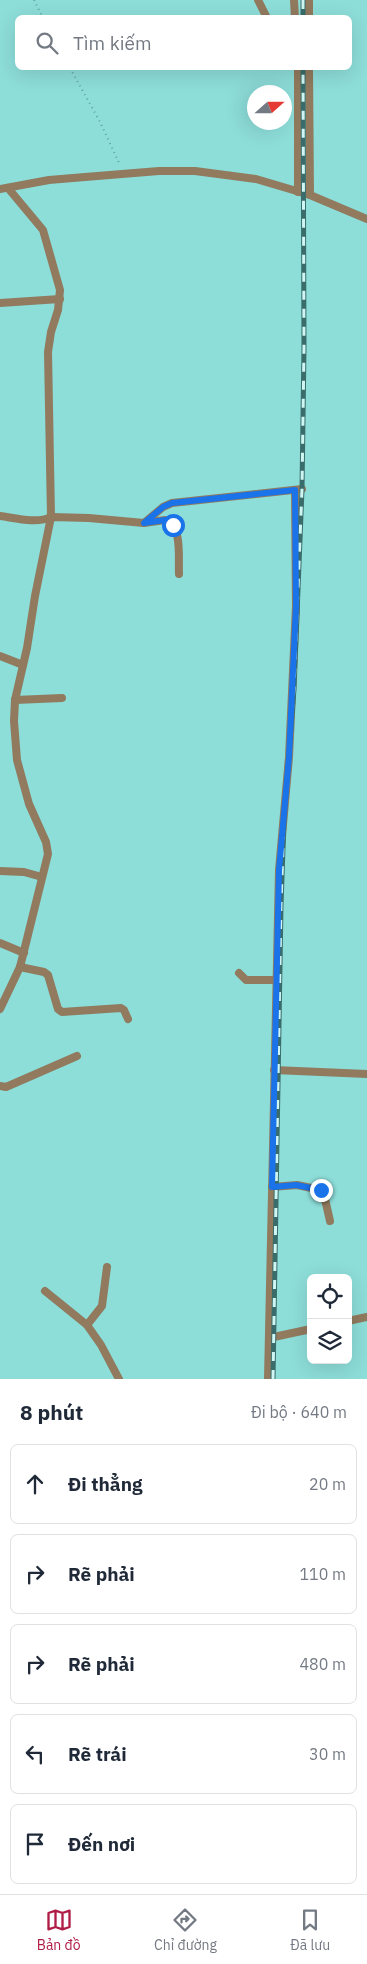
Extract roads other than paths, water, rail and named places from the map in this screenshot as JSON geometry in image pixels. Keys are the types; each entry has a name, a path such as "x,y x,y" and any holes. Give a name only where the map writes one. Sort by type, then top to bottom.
{"street":[{"path":"258,0 266,15"},
{"path":"294,0 295,15"},
{"path":"309,0 309,15"},
{"path":"297,70 298,192"},
{"path":"309,70 310,195"},
{"path":"4,188 48,180 175,170 212,173 256,180 310,195 367,219"},
{"path":"0,1009 20,967 48,854 46,842 29,804 17,760 14,721 34,596 51,517 48,352 60,299 57,279 44,230 4,188"},
{"path":"0,303 60,299"},
{"path":"144,523 163,507 172,503 298,489 296,606 289,757 279,870 268,1379"},
{"path":"0,516 33,519 47,519 51,517 89,518 144,523 165,520 173,525 177,531 179,574"},
{"path":"0,656 23,665"},
{"path":"16,700 62,698"},
{"path":"0,871 24,872 42,877"},
{"path":"0,943 24,953"},
{"path":"20,967 44,972 48,975 58,1009 62,1012 120,1008 124,1010 128,1019"},
{"path":"239,973 246,980 276,980"},
{"path":"0,1086 6,1087 77,1056"},
{"path":"274,1070 367,1074"},
{"path":"272,1187 296,1185 321,1190 330,1221"},
{"path":"86,1325 102,1306 107,1267"},
{"path":"45,1290 86,1325 101,1345 119,1379"},
{"path":"352,1320 367,1317"},
{"path":"269,1338 307,1330"}],"railway":[{"path":"303,0 303,15"},
{"path":"273,1379 281,905 284,820 294,689 302,489 304,347 303,70"}]}
